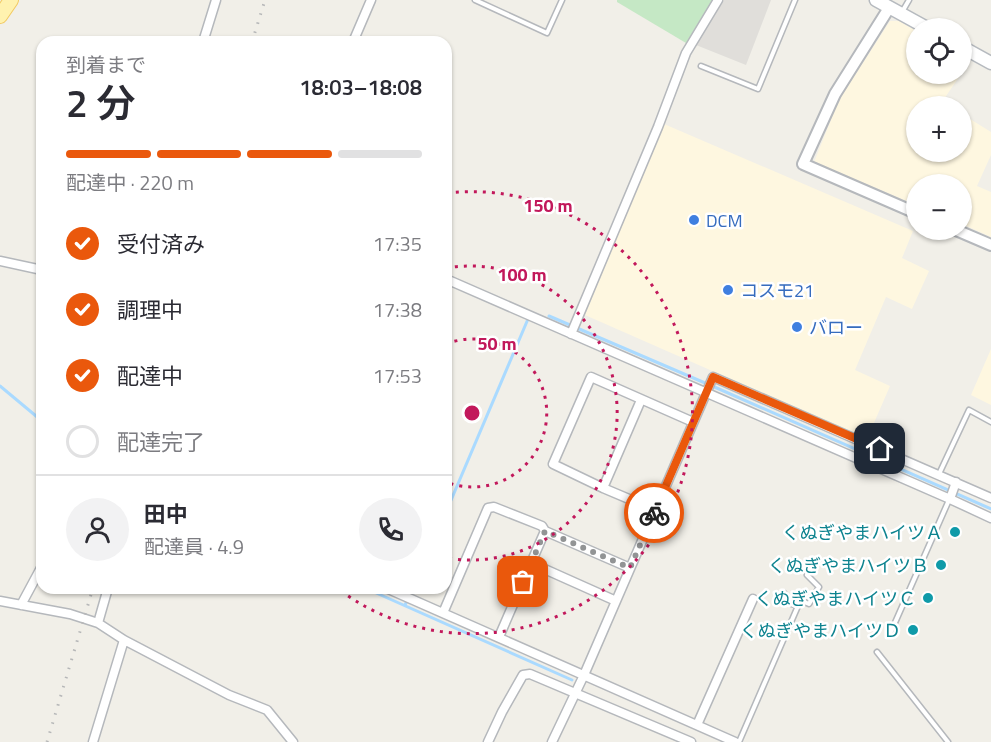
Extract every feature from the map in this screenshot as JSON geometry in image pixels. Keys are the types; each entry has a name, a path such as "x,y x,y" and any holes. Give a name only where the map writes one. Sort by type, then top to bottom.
{"main road":[{"path":"0,16 11,0"},
{"path":"881,2 908,18"},
{"path":"972,53 991,63"}],"street":[{"path":"205,36 216,0"},
{"path":"356,36 371,0"},
{"path":"571,334 658,127 686,53 718,0"},
{"path":"881,2 803,164 906,209"},
{"path":"972,237 991,245"},
{"path":"0,261 36,269"},
{"path":"452,282 991,518"},
{"path":"552,742 584,675 713,377 991,498"},
{"path":"655,510 553,464 591,378 693,422"},
{"path":"603,488 641,399"},
{"path":"950,499 956,483"},
{"path":"452,592 488,508 494,507 542,526 545,531 630,568"},
{"path":"499,638 545,531"},
{"path":"531,564 616,601"},
{"path":"21,605 36,577"},
{"path":"98,623 106,594"},
{"path":"400,594 737,742"},
{"path":"443,613 451,594"},
{"path":"697,725 753,599"},
{"path":"0,601 70,614 98,623 124,640 229,695 267,710 293,742"},
{"path":"93,742 124,640"},
{"path":"488,742 523,675 530,674 691,742"}],"lane":[{"path":"475,0 547,33 562,0"},
{"path":"700,66 758,89 795,0"},
{"path":"901,14 909,0"},
{"path":"939,475 969,410 991,423"},
{"path":"890,634 950,499"},
{"path":"737,742 798,606 802,601 809,604 819,587 807,574"},
{"path":"784,593 791,604 798,606"},
{"path":"877,652 948,742"}],"shaded area":[{"path":"724,0 771,0 746,65 696,45"},
{"path":"890,21 899,21 906,25 906,84 954,84 946,96 906,96 906,162 972,162 972,120 991,132 991,155 977,186 991,192 991,237 972,228 972,174 906,174 906,201 814,162 839,100"},
{"path":"664,124 906,228 906,240 909,240 902,258 929,271 912,309 886,297 855,370 890,386 867,439 585,315"},
{"path":"991,349 991,405 971,395"}],"green space":[{"path":"617,0 714,0 686,43"}],"waterway":[{"path":"549,316 991,509"},
{"path":"452,498 528,319"},
{"path":"0,386 36,416"},
{"path":"378,594 572,680"},
{"path":"405,605 410,594"}],"railway":[{"path":"254,36 265,0"},
{"path":"47,742 91,594"}],"way so far":[{"path":"523,582 545,531 630,568 654,513"}],"place":[{"name":"DCM","path":"694,220"},
{"name":"コスモ21","path":"728,290"},
{"name":"バロー","path":"797,327"},
{"name":"くぬぎやまハイツＡ","path":"955,532"},
{"name":"くぬぎやまハイツＢ","path":"941,565"},
{"name":"くぬぎやまハイツＣ","path":"928,598"},
{"name":"くぬぎやまハイツＤ","path":"913,630"}],"route":[{"path":"654,513 713,377 880,449"}]}
